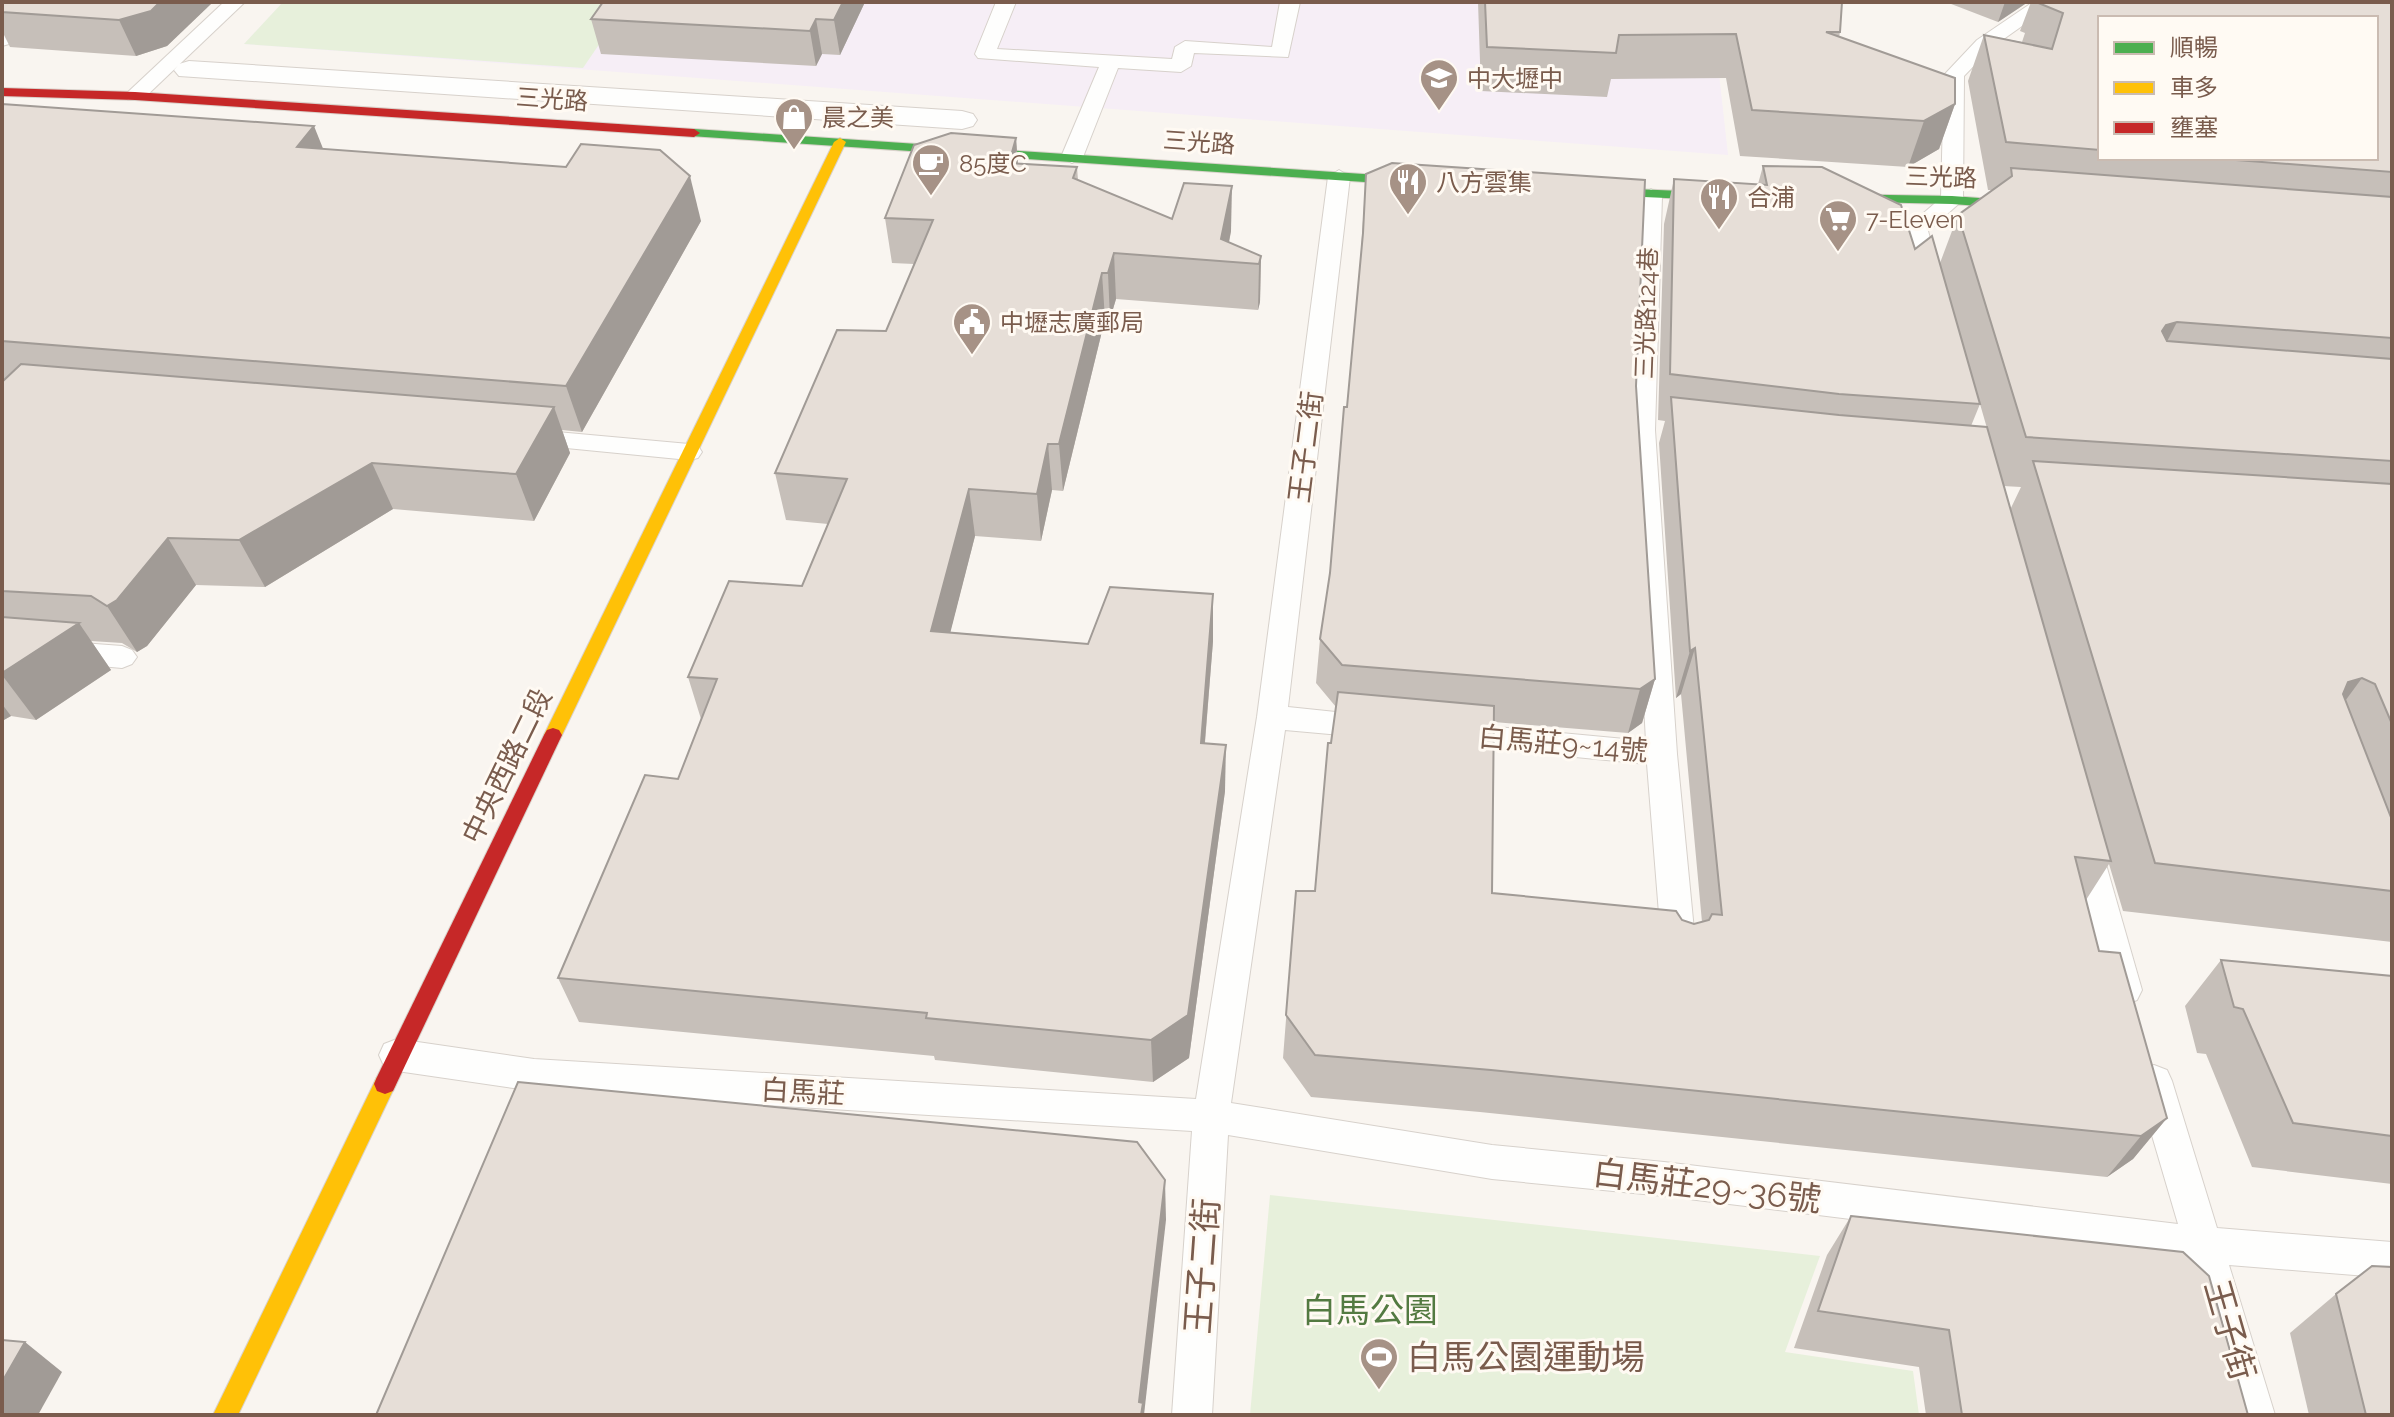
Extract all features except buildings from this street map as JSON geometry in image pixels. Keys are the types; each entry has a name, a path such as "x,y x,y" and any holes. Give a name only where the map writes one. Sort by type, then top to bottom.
{"street":[{"path":"189,70 962,120"},
{"name":"三光路","path":"2,92 135,96 1448,183"},
{"name":"中央西路二段","path":"225,1415 840,142"},
{"path":"1573,191 1651,196 1757,197"},
{"name":"三光路","path":"1802,198 1952,200 2048,207"}],"lane":[{"path":"2,40 50,2"},
{"path":"135,96 235,2"},
{"path":"1006,2 985,54 1181,66 1185,47 1281,53 1290,2"},
{"path":"1936,303 1916,229 1952,200 1954,75 1984,44 2046,2"},
{"path":"1072,157 1111,62"},
{"name":"王子二街","path":"1192,1415 1211,1116 1272,717 1339,177"},
{"name":"三光路124巷","path":"1651,196 1642,430 1662,754 1679,951"},
{"path":"1642,430 1672,433"},
{"path":"495,435 689,452"},
{"path":"2,647 122,657"},
{"path":"1272,717 1397,729"},
{"name":"白馬莊9~14號","path":"1428,732 1662,754"},
{"name":"王子街","path":"2076,813 2140,1038 2255,1415"},
{"name":"白馬莊","path":"397,1055 534,1075 1211,1116"},
{"name":"白馬莊29~36號","path":"1211,1116 1492,1162 1664,1179 2205,1245 2392,1260"}],"shaded area":[{"name":"中大壢中","path":"283,2 1711,2 1728,155 244,44"}],"green space":[{"path":"283,2 628,2 583,68 244,44"},
{"name":"白馬公園","path":"1270,1195 1820,1256 1785,1352 1913,1371 1919,1415 1250,1415"}],"traffic: fast":[{"path":"694,133 1423,182"},
{"path":"1584,191 1731,197"},
{"path":"1828,198 1952,200 2035,206"}],"traffic: slow":[{"path":"553,735 840,142"},
{"path":"225,1415 385,1084"}],"traffic: jam":[{"path":"2,92 135,96 694,133"},
{"path":"385,1084 553,735"}],"place":[{"name":"中大壢中","path":"1439,112"},
{"name":"晨之美","path":"794,151"},
{"name":"85度C","path":"931,197"},
{"name":"八方雲集","path":"1408,216"},
{"name":"合浦","path":"1719,231"},
{"name":"7-Eleven","path":"1838,253"},
{"name":"中壢志廣郵局","path":"972,356"},
{"name":"白馬公園運動場","path":"1379,1391"}]}
